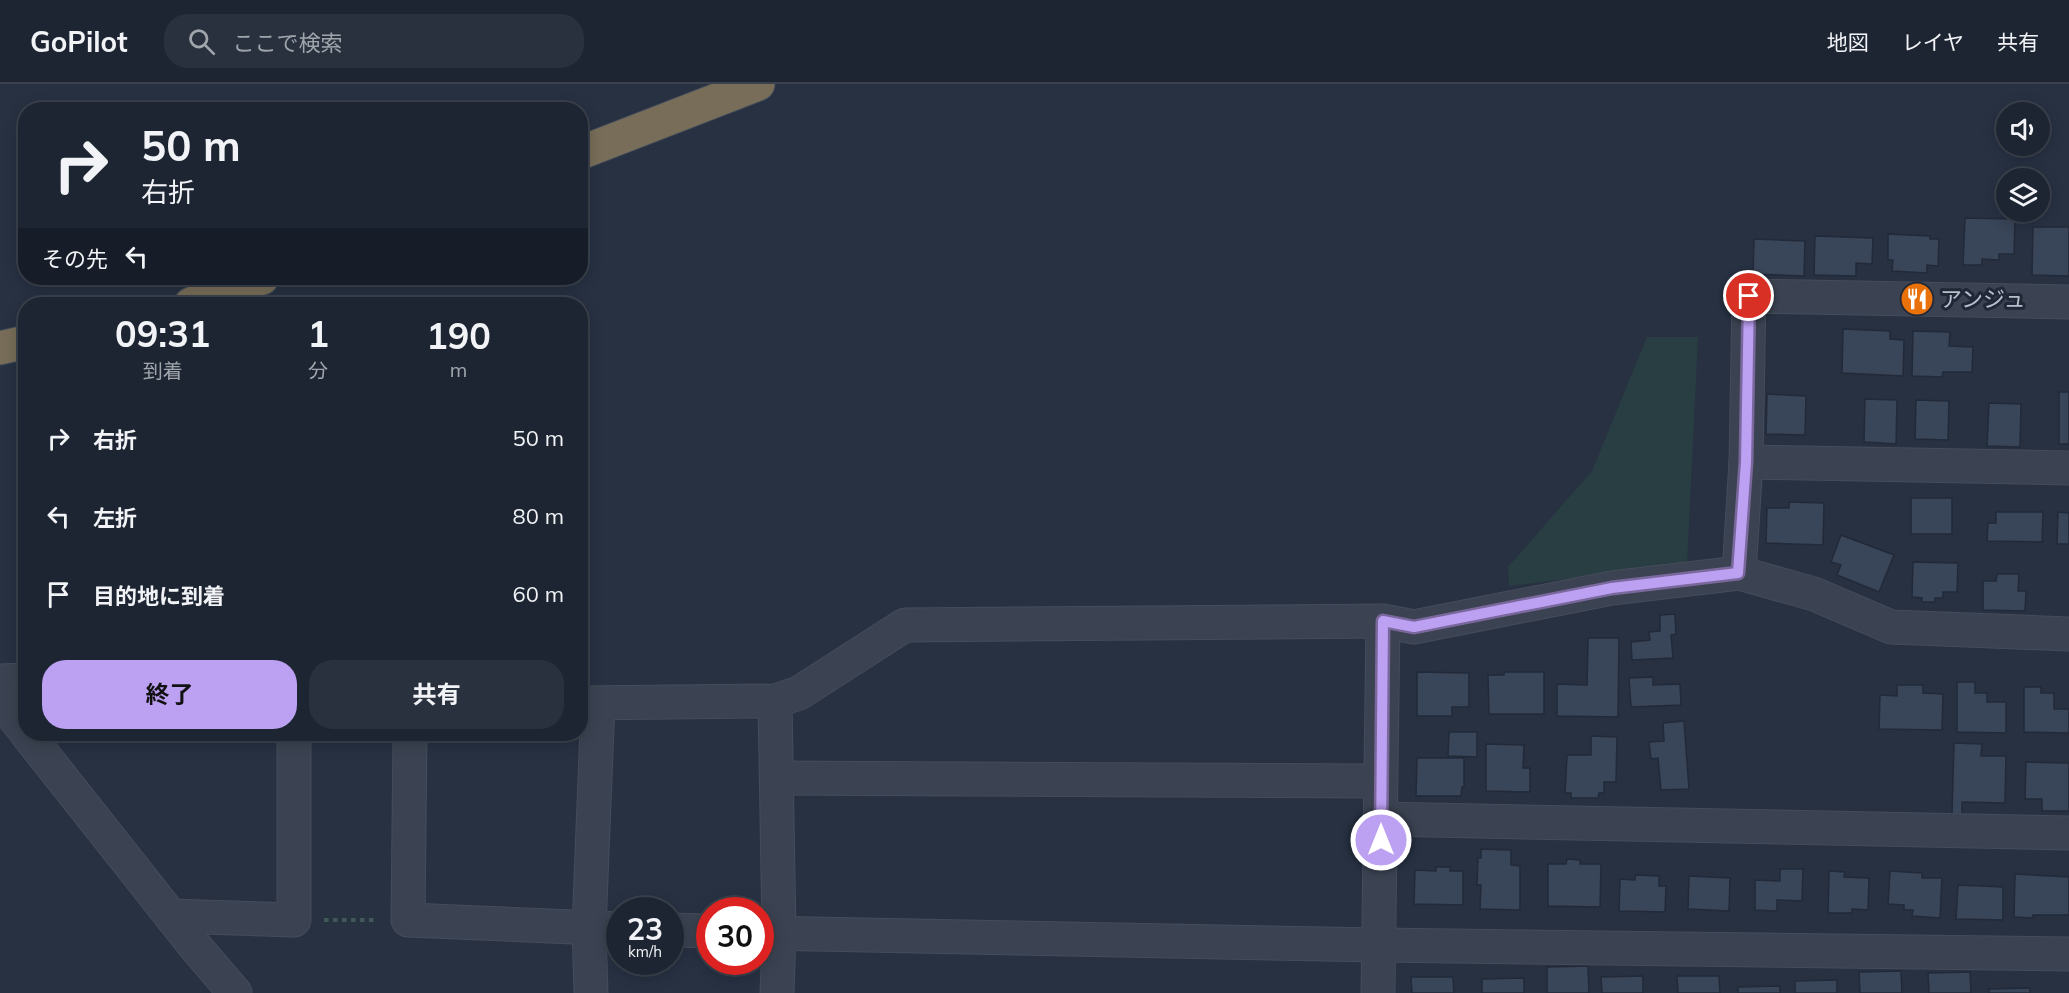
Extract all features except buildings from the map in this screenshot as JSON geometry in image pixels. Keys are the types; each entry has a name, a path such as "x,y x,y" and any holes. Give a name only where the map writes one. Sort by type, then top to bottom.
{"highway":[{"path":"588,150 758,84"},
{"path":"210,297 243,285"},
{"path":"0,348 18,344"}],"street":[{"path":"1738,573 1746,462 1749,296 2069,302"},
{"path":"1746,462 2069,468"},
{"path":"591,993 604,929 589,703 775,701 799,693 904,625 1383,621 1414,627 1612,588 1738,573 1814,594 1891,627 2069,634"},
{"path":"1378,993 1383,621"},
{"path":"0,681 18,680"},
{"path":"0,700 18,723"},
{"path":"772,897 777,778 775,701"},
{"path":"32,741 235,993"},
{"path":"171,916 294,920 294,741"},
{"path":"410,741 408,920 604,929"},
{"path":"777,778 1380,781"},
{"path":"1382,819 2069,833"},
{"path":"774,933 1379,945 2069,954"},
{"path":"774,967 777,993"}],"path":[{"path":"294,920 408,920"}],"green space":[{"path":"1647,337 1698,337 1687,564 1509,586 1508,567 1592,471"}],"place":[{"name":"アンジュ","path":"1917,299"}],"route":[{"path":"1381,840 1383,621 1414,627 1612,588 1738,573 1746,462 1749,296"}]}
